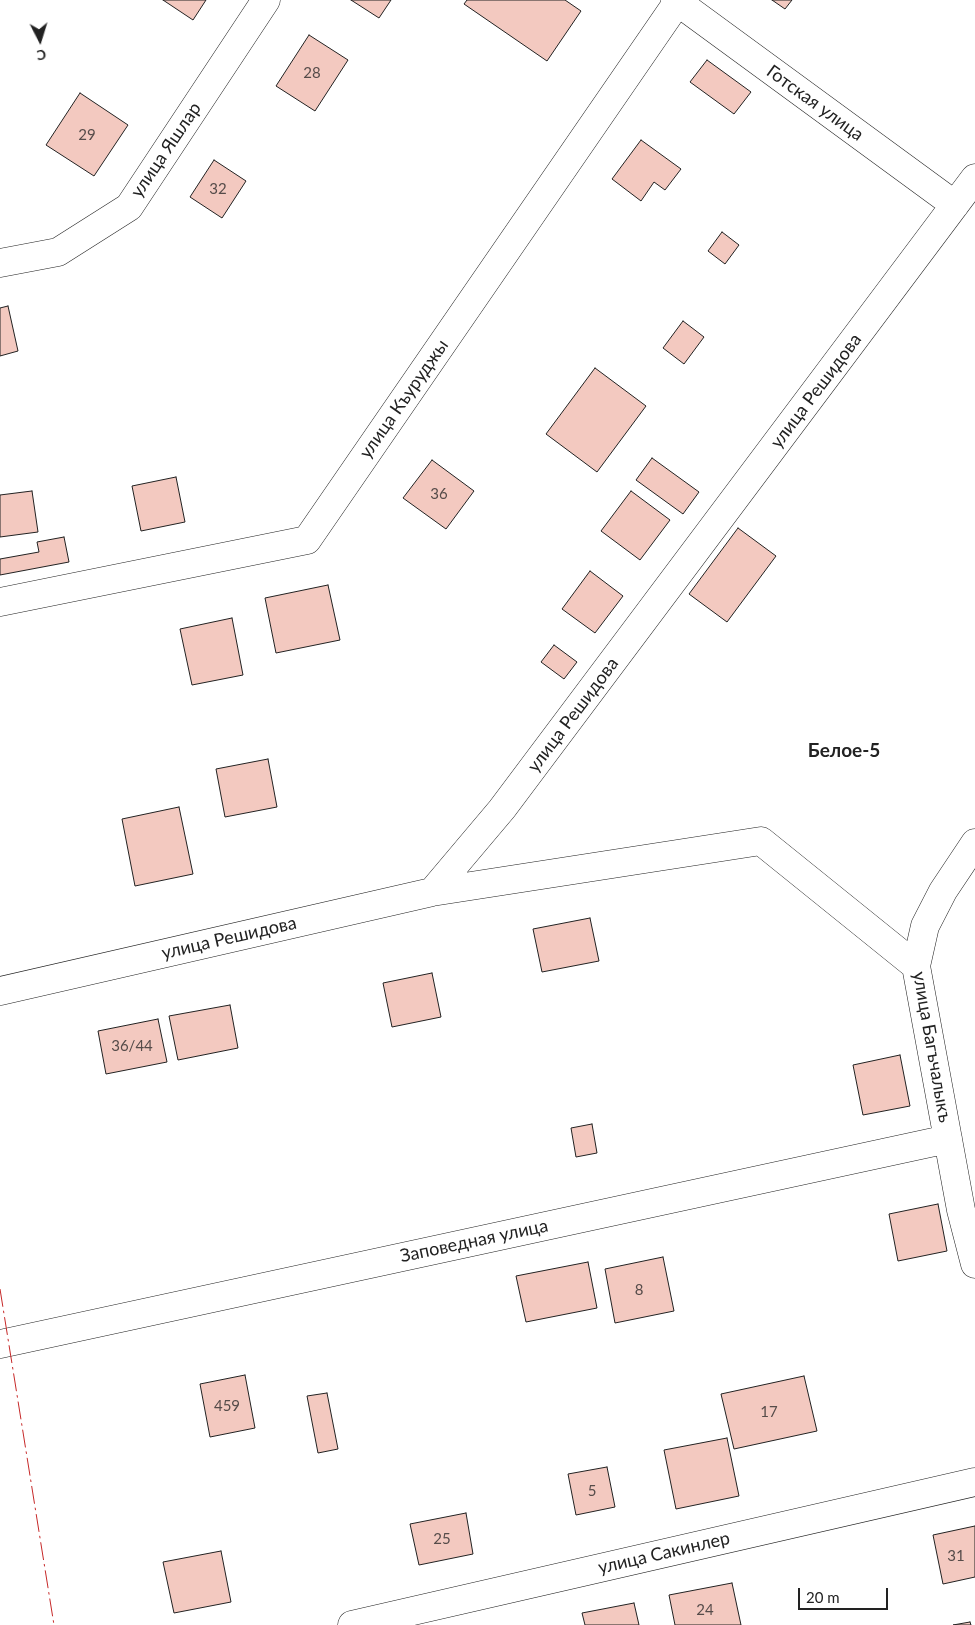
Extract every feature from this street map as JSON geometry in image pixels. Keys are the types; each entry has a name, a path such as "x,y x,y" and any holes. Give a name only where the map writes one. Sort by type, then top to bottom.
{"street":[{"name":"улица Яшлар","path":"0,263 58,252 129,207 266,0"},
{"name":"Готская улица","path":"678,1 956,205"},
{"name":"улица Къуруджы","path":"0,602 307,540 678,1"},
{"name":"улица Решидова","path":"0,991 432,892 502,809 975,178"},
{"path":"432,892 761,841 916,966"},
{"name":"улица Багъчалыкъ","path":"975,843 942,891 925,926 916,966 962,1210 975,1264"},
{"name":"Заповедная улица","path":"0,1344 948,1139"},
{"name":"улица Сакинлер","path":"352,1625 975,1482"}],"building":[{"path":"163,0 206,0 193,20"},
{"path":"351,0 391,0 379,18"},
{"path":"467,0 565,0 581,11 547,61 464,4"},
{"path":"772,0 792,0 785,9"},
{"path":"309,35 348,60 315,111 276,86"},
{"path":"707,60 751,92 734,114 690,82"},
{"path":"80,93 128,125 94,176 46,145"},
{"path":"641,140 681,169 665,190 654,182 641,201 612,179"},
{"path":"214,160 246,181 222,218 190,197"},
{"path":"722,232 739,245 725,264 708,251"},
{"path":"8,306 18,351 0,356 0,308"},
{"path":"683,321 704,337 684,364 663,348"},
{"path":"595,368 646,406 597,472 546,434"},
{"path":"652,458 699,492 683,514 636,480"},
{"path":"432,460 474,491 446,529 403,498"},
{"path":"176,477 185,522 141,531 132,486"},
{"path":"32,491 38,532 0,537 0,495"},
{"path":"631,491 670,520 640,560 601,531"},
{"path":"738,528 776,556 727,622 689,594"},
{"path":"64,537 69,562 0,575 0,559 39,552 37,542"},
{"path":"590,571 623,596 595,633 562,609"},
{"path":"328,585 340,640 276,653 265,598"},
{"path":"232,618 243,675 192,685 180,629"},
{"path":"554,645 577,662 564,679 541,662"},
{"path":"268,759 277,807 225,817 216,769"},
{"path":"179,807 193,874 135,886 122,819"},
{"path":"590,918 599,961 542,972 533,929"},
{"path":"432,973 441,1017 392,1027 383,983"},
{"path":"230,1005 238,1048 178,1060 169,1016"},
{"path":"158,1019 167,1062 106,1074 98,1031"},
{"path":"900,1055 910,1106 863,1115 853,1065"},
{"path":"592,1124 597,1153 576,1157 571,1128"},
{"path":"938,1204 947,1251 898,1261 889,1214"},
{"path":"663,1257 674,1311 615,1323 605,1269"},
{"path":"588,1262 597,1308 526,1322 516,1276"},
{"path":"245,1375 255,1428 210,1437 200,1384"},
{"path":"804,1376 817,1431 734,1449 721,1394"},
{"path":"327,1393 338,1449 318,1453 307,1396"},
{"path":"727,1438 739,1496 676,1509 664,1450"},
{"path":"607,1467 615,1507 576,1515 568,1474"},
{"path":"466,1513 473,1554 419,1565 410,1524"},
{"path":"975,1526 975,1577 943,1584 933,1535"},
{"path":"221,1551 231,1602 174,1613 163,1562"},
{"path":"732,1583 741,1625 675,1625 669,1595"},
{"path":"634,1603 639,1625 585,1625 582,1613"},
{"path":"970,1622 971,1625 953,1625"}],"power":[{"path":"0,1289 54,1625"}],"district":[{"name":"Белое-5","path":"844,751"}]}
